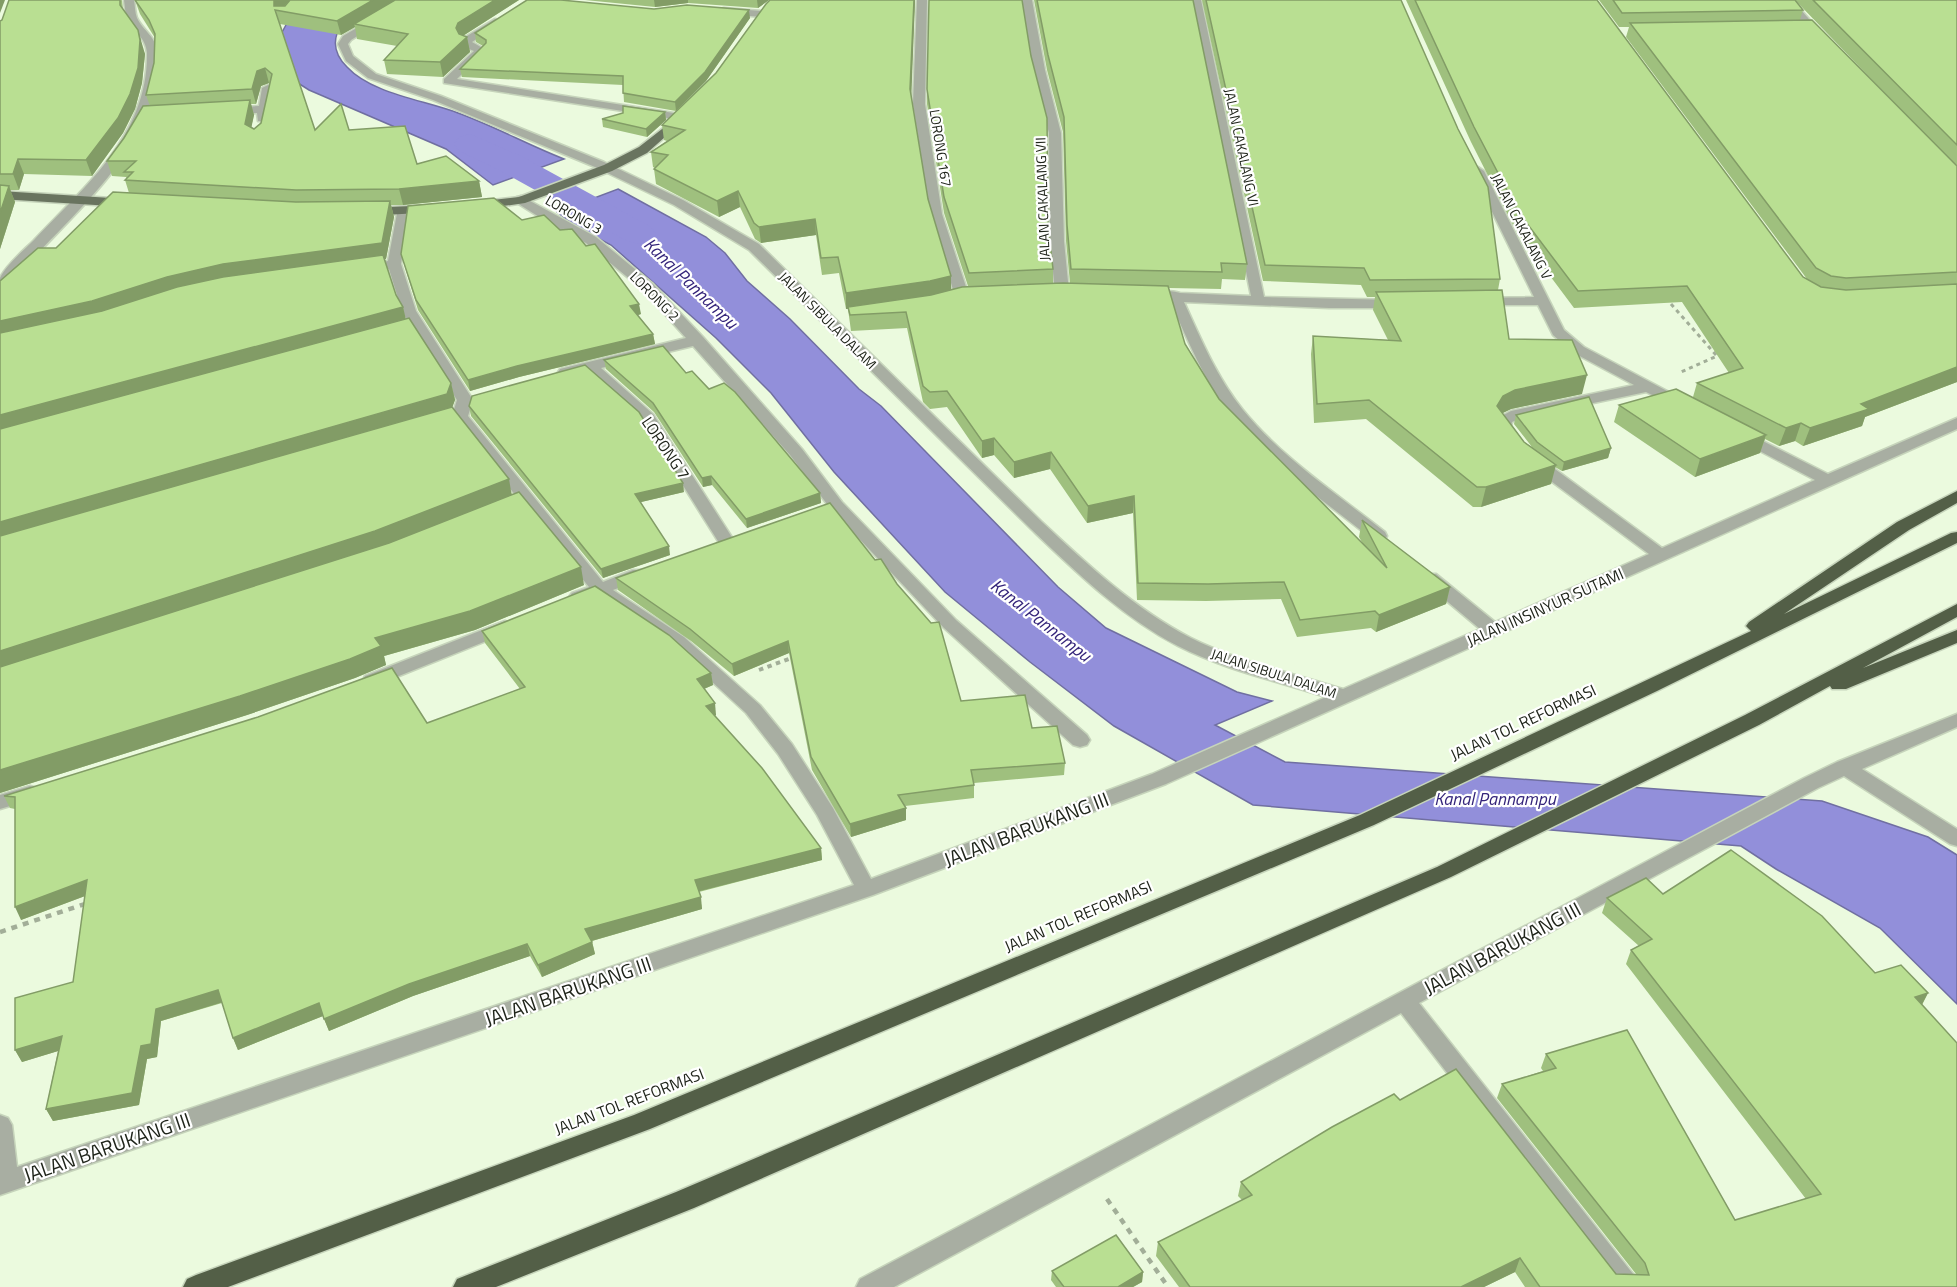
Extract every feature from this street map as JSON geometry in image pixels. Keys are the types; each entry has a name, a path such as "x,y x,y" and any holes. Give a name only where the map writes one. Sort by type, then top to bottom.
{"highway":[{"path":"1698,664 1902,526 1957,496"},
{"name":"JALAN TOL REFORMASI","path":"196,1287 642,1122 1367,820 1698,664 1957,537"},
{"path":"1752,720 1957,610"},
{"path":"466,1287 685,1200 1444,872 1719,734 1957,636"}],"main road":[{"path":"759,18 771,5"},
{"path":"352,212 403,211 521,200 608,168 643,150 684,114"},
{"path":"0,195 142,204"}],"street":[{"path":"0,288 13,268 83,200 129,141 145,116 152,53 148,36 132,18 129,0"},
{"name":"JALAN SIBULA DALAM","path":"411,0 347,38 343,49 355,64 371,75 435,97 608,168 717,223 753,247 1046,535 1154,623 1184,641 1224,659 1344,696"},
{"name":"LORONG 167","path":"922,0 919,105 936,214 967,296 943,301"},
{"name":"JALAN CAKALANG VII","path":"1027,0 1039,70 1055,133 1057,241 1062,292"},
{"name":"JALAN CAKALANG VI","path":"1196,0 1258,300"},
{"path":"1786,0 1806,29 1828,46"},
{"path":"708,9 759,18"},
{"path":"502,18 466,41 468,45 481,50 448,81 684,114"},
{"path":"260,129 268,88"},
{"path":"216,111 264,109"},
{"name":"JALAN CAKALANG V","path":"1474,164 1558,332 1565,340 1579,350 1698,413"},
{"name":"LORONG 3","path":"521,200 611,254"},
{"path":"403,211 394,264 409,311 526,500 599,588 678,641 753,709 784,749 826,813 866,889"},
{"name":"LORONG 2","path":"611,254 648,287 698,340 796,452 836,505 950,624 1080,740"},
{"path":"351,271 394,264"},
{"path":"1132,295 1174,295 1329,304 1409,304"},
{"path":"1174,295 1209,370 1237,413 1278,455 1388,543"},
{"path":"1466,303 1544,301"},
{"path":"826,319 846,316"},
{"path":"374,338 418,327"},
{"path":"547,377 698,340"},
{"name":"LORONG 7","path":"590,366 648,417 727,542"},
{"path":"1647,387 1516,414 1505,420 1503,426 1527,456 1661,555"},
{"path":"441,422 467,404"},
{"name":"JALAN INSINYUR SUTAMI","path":"1132,789 1494,631 1957,423"},
{"path":"1728,428 1829,481"},
{"path":"504,509 526,500"},
{"path":"814,512 836,505"},
{"path":"1414,565 1494,631"},
{"path":"556,606 652,569"},
{"path":"352,688 524,619"},
{"name":"JALAN BARUKANG III","path":"868,1287 1811,783 1957,720"},
{"path":"1844,767 1957,839"},
{"path":"0,802 44,788"},
{"name":"JALAN BARUKANG III","path":"4,1183 866,889 1132,789"},
{"path":"1404,1000 1628,1287"},
{"path":"0,1125 4,1183"}],"path":[{"path":"1647,387 1717,356 1671,304"},
{"path":"725,684 799,656"},
{"path":"0,932 90,902"},
{"path":"1087,1170 1168,1287"}],"water":[{"path":"293,12 344,17 335,43 338,55 347,67 370,84 471,118 564,159 493,185 446,149 309,90 290,78 280,36"},
{"path":"618,189 706,237 725,253 747,281 790,319 859,389 881,406 1058,587 1106,628 1237,692 1272,701 1215,725 1285,762 1822,801 1928,837 1957,855 1957,1004 1880,928 1776,869 1741,846 1253,805 1114,726 1030,662 945,592 834,472 771,393 716,338 611,245 577,227 557,212"}],"building":[{"path":"9,0 120,0 120,5 138,30 140,40 138,68 130,94 118,118 86,160 18,159 13,174 0,174 0,21"},
{"path":"135,0 274,0 274,6 285,6 290,0 373,0 337,21 275,10 315,130 341,104 349,130 405,126 417,164 446,156 479,181 399,189 296,190 125,180 133,172 124,172 136,161 107,161 143,106 250,100 245,124 254,129 261,123 272,74 265,68 257,71 252,89 146,95 154,63 155,34 149,20"},
{"path":"395,0 495,0 458,23 456,28 459,34 467,37 440,62 384,60 408,34 354,24"},
{"path":"527,0 561,0 654,9 687,5 749,10 705,72 675,102 623,93 623,76 460,69 486,43 486,40 475,33"},
{"path":"770,0 914,0 910,89 928,199 951,276 846,293 838,257 821,258 815,219 759,227 754,223 738,191 717,201 654,169 668,155 651,152 685,130 662,125 716,73"},
{"path":"929,0 1022,0 1031,56 1047,118 1048,225 1053,269 969,273 944,197 927,89"},
{"path":"1037,0 1193,0 1247,264 1221,263 1222,272 1071,269 1067,225 1064,117"},
{"path":"1206,0 1401,0 1458,129 1488,187 1500,279 1370,280 1364,268 1265,265"},
{"path":"1415,0 1597,0 1803,277 1821,287 1846,290 1957,284 1957,367 1861,404 1869,409 1810,428 1801,423 1786,428 1697,383 1743,368 1687,286 1578,291 1519,213 1474,127"},
{"path":"1613,0 1795,0 1803,10 1622,13"},
{"path":"1813,0 1957,0 1957,145"},
{"path":"1812,20 1957,166 1957,272 1846,278 1831,276 1816,268 1630,23"},
{"path":"623,106 665,112 646,129 602,119 623,113"},
{"path":"0,185 9,186 0,213"},
{"path":"113,192 296,202 390,201 382,243 223,264 167,277 92,301 0,321 0,281 38,248 56,248"},
{"path":"494,198 522,220 544,215 560,230 572,229 586,246 595,244 639,304 630,306 653,334 468,380 416,300 401,254 408,206"},
{"path":"383,255 396,295 403,307 0,415 0,333 102,311 177,287 223,277"},
{"path":"1063,283 1168,286 1185,344 1219,399 1387,568 1362,520 1450,587 1379,615 1375,611 1300,620 1284,582 1138,583 1134,496 1088,506 1051,452 1014,462 994,438 982,441 947,391 930,392 923,386 906,312 850,315 848,307 931,295 962,287"},
{"path":"1502,290 1509,339 1572,340 1587,375 1515,390 1503,396 1497,406 1524,442 1556,465 1486,487 1477,487 1369,400 1317,404 1313,336 1401,341 1376,292"},
{"path":"409,318 451,383 447,394 0,522 0,429"},
{"path":"663,346 686,373 692,371 709,389 724,383 735,392 820,493 746,519 711,476 702,478 653,403 604,360"},
{"path":"585,365 639,412 683,483 635,494 669,546 601,569 469,406 472,396"},
{"path":"1676,389 1766,435 1700,459 1619,405"},
{"path":"1589,397 1611,448 1564,462 1537,442 1516,415"},
{"path":"452,407 509,479 375,531 0,651 0,536"},
{"path":"519,492 581,567 470,611 375,638 381,646 350,659 240,696 0,770 0,667 389,543"},
{"path":"830,503 875,560 881,559 897,584 931,623 939,622 961,701 1025,695 1032,728 1057,726 1065,763 971,770 974,785 898,795 906,808 850,824 811,757 788,641 732,664 690,629 616,578"},
{"path":"595,586 669,635 711,673 697,679 715,703 706,706 762,768 821,848 695,880 701,897 585,929 592,942 538,965 527,944 409,984 324,1019 319,1003 233,1038 218,990 156,1009 151,1044 141,1046 132,1093 46,1109 62,1036 15,1050 15,998 73,982 87,880 15,907 15,797 4,796 258,717 392,668 427,723 525,687 482,631"},
{"path":"1731,850 1822,916 1875,973 1901,965 1928,993 1915,997 1957,1043 1957,1287 1540,1287 1520,1258 1461,1287 1190,1287 1158,1242 1252,1195 1241,1182 1332,1127 1394,1094 1400,1100 1456,1069 1616,1274 1649,1275 1645,1263 1502,1084 1556,1068 1546,1054 1627,1030 1735,1220 1821,1194 1631,950 1652,939 1607,898 1646,878 1663,894"},
{"path":"1116,1235 1143,1272 1118,1287 1064,1287 1052,1271"}],"waterway":[{"name":"Kanal Pannampu","path":"470,144 510,163 639,234"}]}
